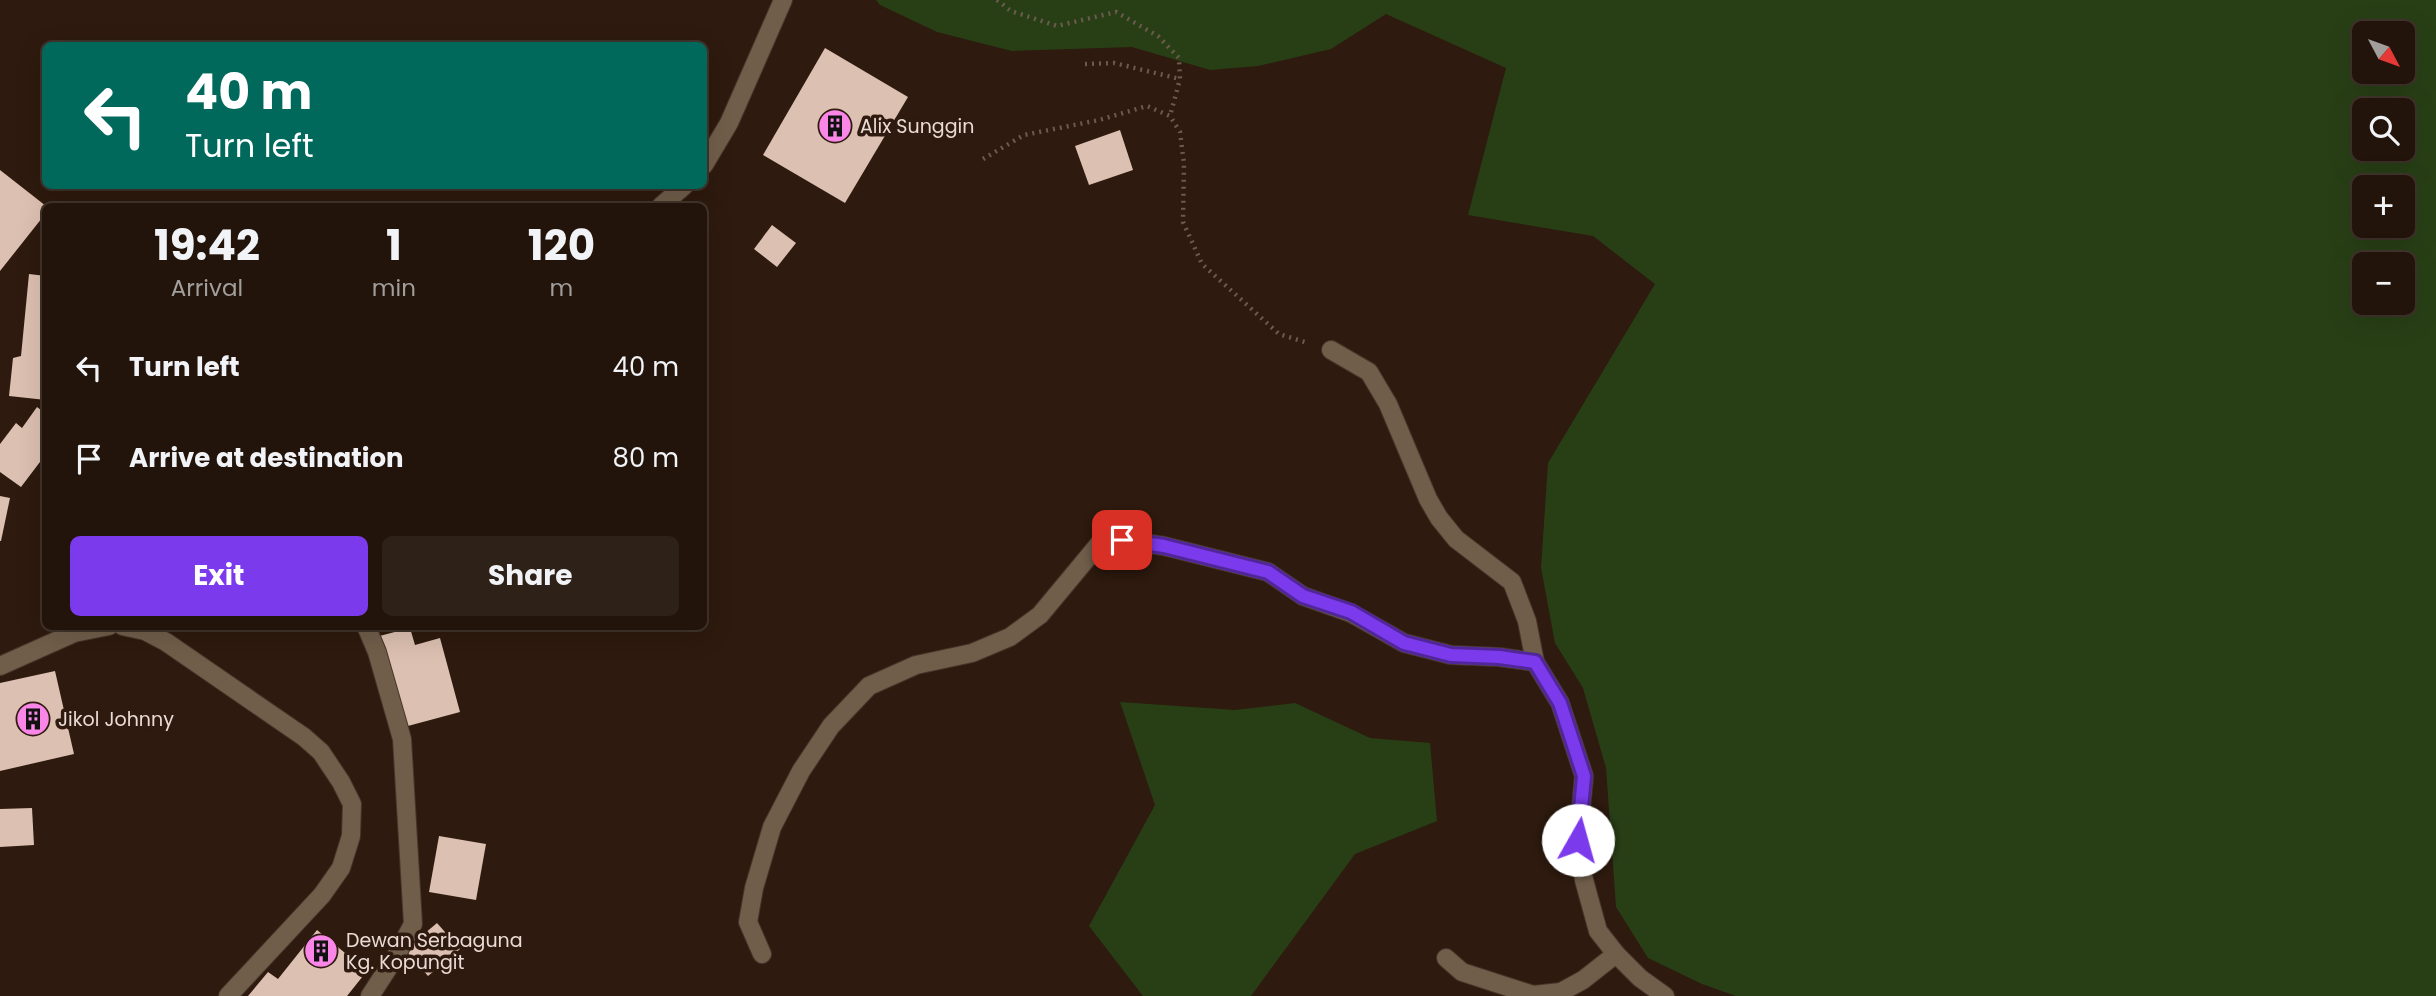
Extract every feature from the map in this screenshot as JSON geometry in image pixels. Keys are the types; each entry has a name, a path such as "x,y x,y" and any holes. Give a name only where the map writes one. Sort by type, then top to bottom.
{"street":[{"path":"707,160 729,123 783,0"},
{"path":"664,203 681,189"},
{"path":"1331,350 1369,372 1388,404 1428,499 1439,518 1456,538 1512,582 1527,621 1535,662 1560,703 1584,776 1578,840 1584,880 1598,931 1640,978 1665,996"},
{"path":"762,954 748,922 754,888 772,827 801,771 831,726 869,686 916,665 972,653 1010,637 1040,615 1100,544 1122,540 1164,546 1245,565 1268,572 1303,596 1351,612 1404,643 1451,655 1535,662"},
{"path":"0,666 74,633 89,630"},
{"path":"140,630 166,642 304,737 321,752 352,804 351,836 341,868 298,923 228,996"},
{"path":"368,630 377,652 402,739 413,924 370,996"},
{"path":"1446,958 1462,972 1534,995 1562,992 1583,980 1616,954"}],"path":[{"path":"997,0 1011,11 1057,26 1116,12 1158,36 1179,58 1180,79 1170,116"},
{"path":"1085,64 1114,63 1180,79"},
{"path":"983,159 1024,135 1099,120 1147,106 1170,116 1181,132 1184,164 1183,222 1202,264 1279,334 1331,350"}],"green space":[{"path":"876,0 2436,0 2436,996 1736,996 1702,984 1648,958 1616,907 1606,768 1583,688 1555,643 1541,568 1548,463 1655,284 1593,236 1468,215 1506,68 1386,14 1331,49 1258,66 1210,70 1132,47 1012,51 937,32 880,5"},
{"path":"1120,702 1235,710 1295,703 1370,738 1430,743 1437,821 1355,854 1251,996 1143,996 1089,926 1155,805"}],"building":[{"name":"Alix Sunggin","path":"825,48 908,97 845,203 763,155"},
{"path":"1120,130 1133,170 1089,185 1075,146"},
{"path":"0,170 42,203 42,218 0,271"},
{"path":"772,225 796,243 777,267 754,249"},
{"path":"29,274 42,276 42,400 9,396 13,358 21,356"},
{"path":"37,407 42,411 42,459 21,487 0,472 0,444 16,423 22,428"},
{"path":"0,496 10,498 1,541 0,541"},
{"path":"402,630 411,630 415,645 440,638 460,712 393,730 368,639"},
{"name":"Jikol Johnny","path":"55,671 74,754 0,771 0,683"},
{"path":"32,808 34,845 0,847 0,809"},
{"path":"439,836 486,844 476,900 429,892"},
{"path":"437,923 460,949 428,976 405,950"},
{"name":"Dewan Serbaguna Kg. Kopungit","path":"317,930 367,971 347,996 248,996 268,972 278,979"}],"place":[{"name":"Alix Sunggin","path":"835,126"},
{"name":"Jikol Johnny","path":"33,719"},
{"name":"Dewan Serbaguna Kg. Kopungit","path":"321,951"}],"route":[{"path":"1122,540 1164,546 1268,572 1303,596 1351,612 1404,643 1451,655 1535,662 1560,703 1584,776 1578,840"}]}
